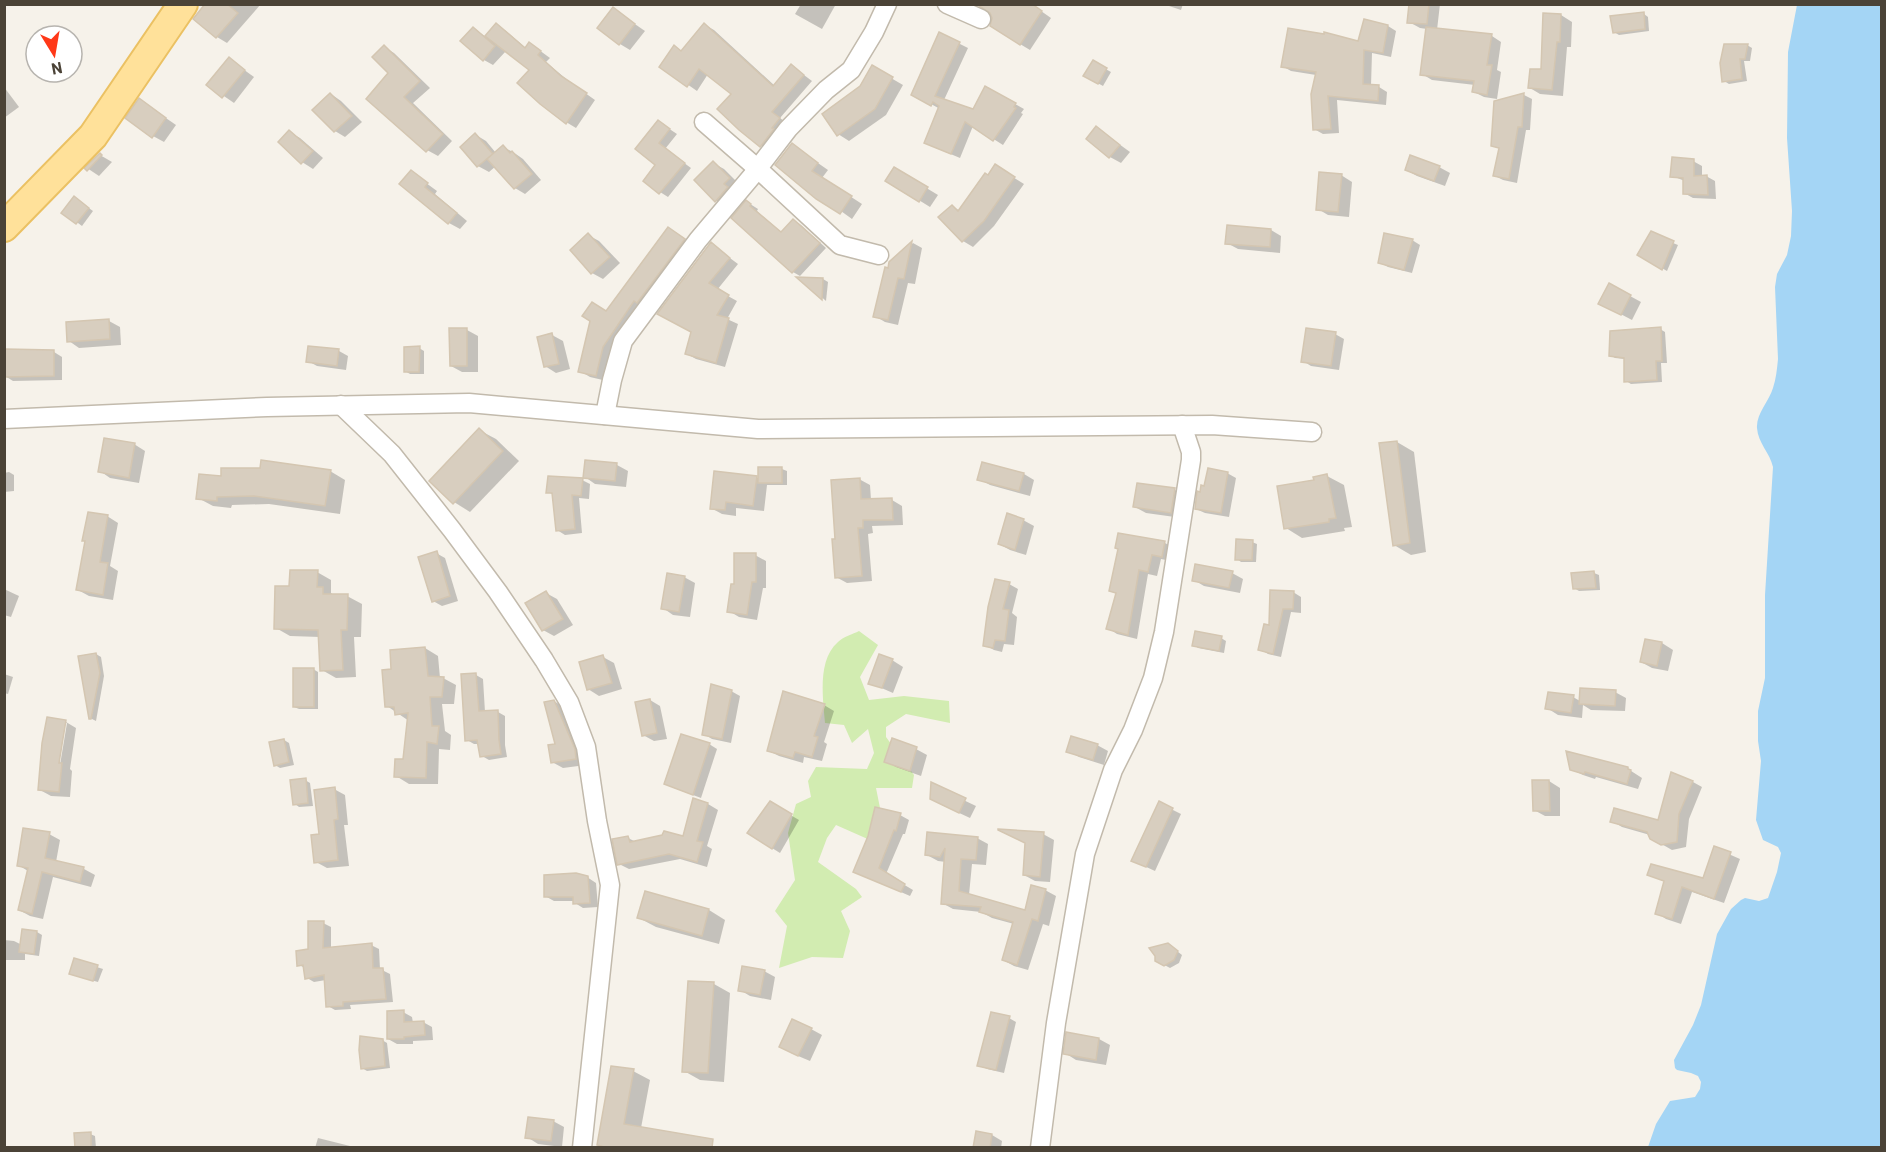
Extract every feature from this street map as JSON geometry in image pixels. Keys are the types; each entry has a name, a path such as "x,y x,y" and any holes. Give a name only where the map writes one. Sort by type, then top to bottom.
{"main road":[{"path":"4,227 93,136 183,4"}],"street":[{"path":"605,415 623,341 698,240 758,169 788,129 826,90 851,70 874,32 887,4"},
{"path":"947,4 981,20"},
{"path":"704,122 840,245 879,255"},
{"path":"4,419 267,407 469,403 758,429 1182,425 1312,432"},
{"path":"341,405 392,454 498,592 569,702 586,747 597,821 610,885 582,1148"},
{"path":"1040,1148 1056,1023 1085,854 1113,770 1133,730 1153,678 1164,632 1191,460 1191,452 1182,425"}],"green space":[{"path":"859,631 878,645 860,677 869,700 904,696 949,701 950,723 906,714 886,727 886,737 914,775 912,788 876,788 888,848 836,825 827,838 818,862 856,889 862,897 841,911 850,931 843,958 812,957 779,968 787,926 775,911 795,880 788,833 796,804 811,797 808,781 816,767 867,769 874,753 868,729 852,743 844,725 825,723 823,680 827,659 838,642"}],"water":[{"path":"1797,5 1881,5 1881,1147 1648,1147 1656,1124 1670,1101 1695,1097 1700,1089 1701,1082 1698,1076 1677,1070 1674,1060 1701,1005 1717,934 1731,909 1741,900 1745,898 1759,901 1768,898 1781,853 1778,847 1763,840 1756,820 1761,761 1758,711 1765,678 1765,595 1773,467 1760,438 1757,423 1776,378 1778,359 1775,287 1777,274 1787,255 1791,236 1792,211 1787,138 1788,52"}],"building":[{"path":"205,4 227,4 238,13 216,38 193,19"},
{"path":"976,4 1032,4 1042,11 1020,45 990,26 992,18 990,13"},
{"path":"1409,4 1429,4 1427,24 1407,23"},
{"path":"613,7 635,24 619,45 597,28"},
{"path":"1644,12 1645,29 1613,33 1610,16"},
{"path":"1543,13 1561,14 1560,42 1557,42 1552,90 1528,88 1530,69 1541,69"},
{"path":"1364,19 1388,25 1383,53 1364,50 1363,84 1379,85 1378,101 1328,96 1331,129 1313,130 1311,94 1316,72 1281,67 1288,28 1324,34 1324,32 1358,41"},
{"path":"496,23 525,48 529,42 541,51 538,55 561,76 587,93 566,124 517,83 529,70 485,36"},
{"path":"704,23 773,86 791,64 804,75 772,112 780,118 760,147 717,109 731,94 699,69 687,87 659,67 674,45 681,51"},
{"path":"473,27 495,46 483,61 460,41"},
{"path":"1426,27 1492,34 1487,65 1492,65 1487,95 1472,92 1474,81 1420,75"},
{"path":"939,32 960,42 935,96 973,109 985,86 1016,103 1014,107 1016,108 993,141 965,122 951,154 924,143 939,106 933,102 931,106 911,95"},
{"path":"1724,44 1748,44 1745,59 1740,59 1742,79 1722,82 1720,63"},
{"path":"384,45 420,81 404,97 443,134 426,152 366,99 388,73 372,57"},
{"path":"229,57 245,70 222,98 206,85"},
{"path":"1093,60 1107,68 1098,84 1083,76"},
{"path":"872,65 893,77 875,109 837,136 822,114 860,86"},
{"path":"330,93 352,116 334,132 312,110"},
{"path":"1524,93 1522,127 1518,127 1509,179 1493,176 1499,148 1491,146 1494,101"},
{"path":"139,98 166,118 152,138 125,118"},
{"path":"658,120 670,129 659,143 685,163 659,194 643,181 655,165 635,149"},
{"path":"1096,126 1120,145 1109,158 1086,139"},
{"path":"289,130 313,151 301,164 278,142"},
{"path":"475,133 493,154 477,167 460,147"},
{"path":"792,143 818,163 812,171 852,196 840,214 816,199 775,165"},
{"path":"503,145 510,153 512,151 532,174 514,189 487,159"},
{"path":"100,153 102,155 87,171 84,168"},
{"path":"1410,155 1440,166 1434,181 1405,170"},
{"path":"1672,157 1694,159 1694,176 1707,175 1708,195 1683,194 1683,178 1670,177"},
{"path":"713,161 730,178 724,184 728,187 715,202 694,180"},
{"path":"995,164 1015,177 984,221 962,242 938,217 952,205 958,211 985,173 988,175"},
{"path":"894,167 928,187 919,202 885,181"},
{"path":"411,170 428,183 425,187 457,213 448,224 399,184"},
{"path":"1319,172 1342,174 1338,212 1316,210"},
{"path":"74,196 89,208 76,224 61,213"},
{"path":"746,200 781,232 793,219 820,243 792,273 731,218"},
{"path":"1227,225 1271,229 1270,247 1225,244"},
{"path":"668,227 685,239 637,303 634,301 603,347 596,376 578,372 590,321 582,316 592,302 606,311"},
{"path":"1651,231 1674,241 1662,270 1637,255"},
{"path":"588,233 610,257 591,274 570,250"},
{"path":"1384,233 1413,239 1404,270 1378,263"},
{"path":"912,241 904,279 898,278 888,320 873,317 885,267 888,268 889,262"},
{"path":"711,242 730,258 709,283 729,295 717,315 729,318 716,363 685,354 691,332 657,314"},
{"path":"796,277 823,278 822,300"},
{"path":"1609,283 1631,295 1621,315 1598,304"},
{"path":"109,319 110,339 67,342 66,322"},
{"path":"1661,327 1662,361 1656,361 1657,380 1624,382 1624,358 1609,356 1610,331"},
{"path":"449,328 467,328 467,366 450,366"},
{"path":"1306,328 1336,332 1331,366 1301,362"},
{"path":"552,333 559,364 544,367 537,337"},
{"path":"308,346 339,349 337,366 306,362"},
{"path":"420,346 419,372 404,372 404,347"},
{"path":"5,349 54,350 54,376 4,377"},
{"path":"479,428 503,451 453,504 429,481"},
{"path":"104,438 135,443 129,478 98,472"},
{"path":"1397,441 1410,543 1393,546 1379,443"},
{"path":"261,460 331,470 325,506 254,496 217,497 217,501 196,499 199,474 221,476 221,468 260,468"},
{"path":"585,460 617,463 615,481 583,478"},
{"path":"982,462 1024,473 1019,491 977,480"},
{"path":"758,467 782,467 782,483 758,483"},
{"path":"1208,468 1228,472 1221,513 1195,509 1197,491 1200,492 1201,485 1204,486"},
{"path":"714,471 757,476 753,506 726,502 725,510 710,509"},
{"path":"1327,474 1336,518 1329,519 1329,522 1284,529 1277,486 1314,480 1313,477"},
{"path":"548,476 583,478 581,496 572,495 575,529 556,531 552,493 546,493"},
{"path":"860,478 861,499 892,498 893,520 863,520 863,528 858,528 862,576 835,578 831,480"},
{"path":"1137,483 1175,488 1171,513 1133,507"},
{"path":"88,512 108,515 100,562 108,563 103,595 76,590"},
{"path":"1007,513 1024,519 1015,550 998,544"},
{"path":"1118,533 1165,541 1162,557 1152,555 1148,572 1139,570 1128,635 1106,629 1116,593 1109,591 1118,549 1115,548"},
{"path":"1236,539 1253,540 1252,560 1235,560"},
{"path":"437,551 450,596 432,602 418,557"},
{"path":"734,553 756,553 756,582 752,582 747,615 727,612 731,584 734,584"},
{"path":"1195,564 1233,571 1229,588 1192,581"},
{"path":"290,570 318,570 317,587 323,587 323,594 348,594 347,630 341,630 343,670 320,671 318,630 274,629 275,586 289,586"},
{"path":"1594,571 1596,588 1573,589 1571,573"},
{"path":"667,573 685,576 679,612 661,609"},
{"path":"995,579 1010,582 1003,609 1009,610 1005,641 995,640 993,648 983,646 988,607"},
{"path":"1270,590 1294,591 1293,609 1283,609 1273,654 1258,650 1264,624 1269,625"},
{"path":"546,591 563,619 542,631 525,603"},
{"path":"1195,631 1222,636 1219,651 1192,646"},
{"path":"1645,639 1662,642 1657,666 1640,662"},
{"path":"425,647 428,676 444,677 442,697 430,697 432,726 439,726 437,744 427,742 426,778 394,777 395,759 403,759 408,713 395,715 394,707 385,707 382,670 391,669 390,650"},
{"path":"96,653 100,673 91,719 89,719 78,656"},
{"path":"879,654 893,659 882,688 868,684"},
{"path":"603,655 612,683 587,690 579,662"},
{"path":"293,668 314,668 314,707 293,707"},
{"path":"476,673 479,711 498,710 501,754 480,757 477,740 465,741 461,674"},
{"path":"711,684 732,690 722,739 702,735"},
{"path":"1580,688 1616,690 1615,706 1579,704"},
{"path":"783,691 825,704 814,736 818,737 812,757 795,752 793,758 767,751"},
{"path":"1548,692 1574,695 1571,713 1545,709"},
{"path":"650,699 657,733 642,736 635,702"},
{"path":"554,700 575,749 576,759 551,763 548,745 555,744 544,702"},
{"path":"47,717 66,720 59,763 62,763 59,792 38,790"},
{"path":"681,734 710,743 693,795 664,784"},
{"path":"1071,736 1098,744 1093,760 1066,752"},
{"path":"892,738 917,747 910,771 884,762"},
{"path":"284,739 289,762 274,766 269,742"},
{"path":"1566,751 1628,767 1631,770 1627,784 1570,770"},
{"path":"1671,772 1693,781 1679,814 1677,842 1661,845 1650,839 1647,832 1610,822 1614,808 1658,820"},
{"path":"306,778 308,803 293,805 290,780"},
{"path":"1532,780 1549,780 1550,811 1533,811"},
{"path":"931,782 966,798 959,813 930,799"},
{"path":"335,787 338,819 334,820 338,860 314,863 311,835 319,834 314,790"},
{"path":"693,798 708,803 697,841 703,842 697,862 669,854 617,865 612,839 628,836 630,842 662,835 664,831 683,836"},
{"path":"770,801 792,814 772,849 747,833"},
{"path":"1159,801 1173,808 1146,867 1131,861"},
{"path":"875,807 901,813 896,831 894,830 879,868 905,884 901,892 853,872 868,836"},
{"path":"23,828 50,832 45,858 84,867 80,882 42,872 32,914 18,910 28,868 17,866"},
{"path":"998,829 1044,832 1040,877 1023,875 1025,843"},
{"path":"927,832 978,837 976,860 961,859 959,891 1025,910 1031,885 1046,889 1038,921 1032,919 1017,965 1002,960 1013,922 979,912 981,907 941,904 945,848 940,857 925,855"},
{"path":"1714,846 1731,852 1714,899 1682,887 1672,919 1655,914 1664,881 1647,875 1651,864 1703,878"},
{"path":"576,873 588,876 590,903 573,904 573,897 544,897 544,875"},
{"path":"645,891 709,909 702,936 637,918"},
{"path":"308,921 324,921 323,948 372,943 373,968 383,968 386,999 343,1002 343,1006 326,1007 324,975 305,979 303,965 297,966 296,951 308,949"},
{"path":"22,929 37,931 34,954 19,952"},
{"path":"1168,943 1178,951 1174,960 1164,966 1155,961 1155,956 1149,948"},
{"path":"74,958 98,965 93,981 69,974"},
{"path":"742,966 765,970 760,995 738,991"},
{"path":"688,981 714,982 708,1073 682,1072"},
{"path":"404,1010 404,1022 424,1021 425,1035 387,1039 387,1011"},
{"path":"991,1012 1010,1016 996,1070 977,1066"},
{"path":"792,1019 812,1028 798,1056 779,1047"},
{"path":"1066,1032 1099,1038 1096,1060 1063,1054"},
{"path":"360,1036 383,1039 385,1066 361,1069"},
{"path":"611,1066 634,1069 624,1124 713,1139 712,1148 608,1148 597,1145"},
{"path":"528,1117 554,1120 551,1141 525,1138"},
{"path":"976,1131 992,1134 990,1148 973,1148"},
{"path":"91,1132 91,1148 75,1148 74,1133"}]}
